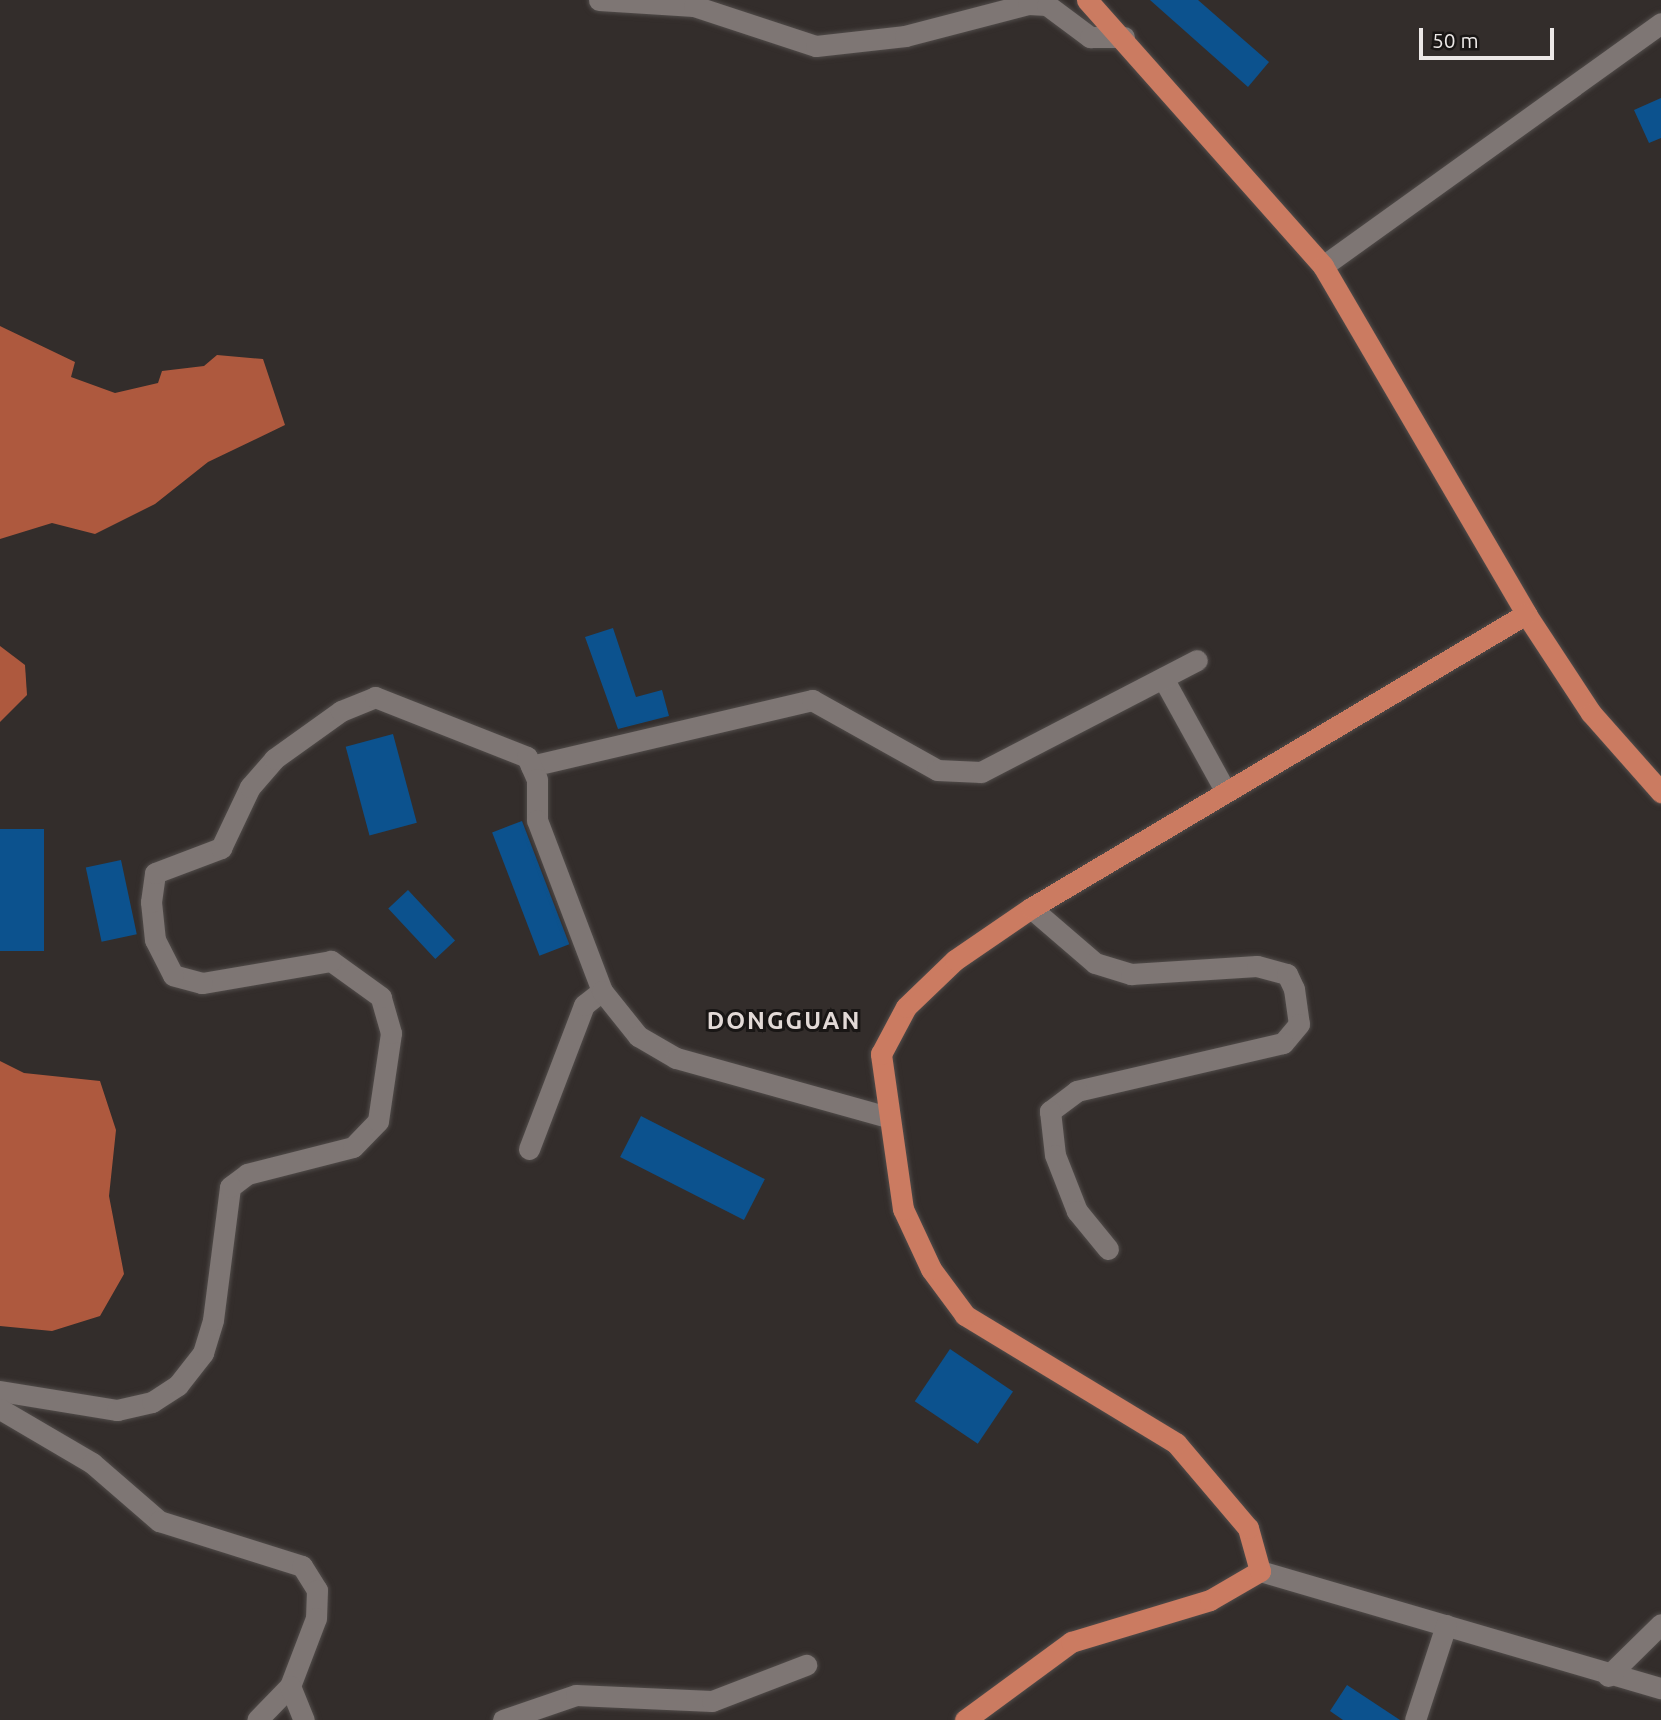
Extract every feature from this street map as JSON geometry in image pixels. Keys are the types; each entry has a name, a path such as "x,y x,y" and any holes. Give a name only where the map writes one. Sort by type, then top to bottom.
{"main road":[{"path":"1087,0 1124,37 1323,266 1526,614 1591,713 1661,792"},
{"path":"965,1720 1071,1642 1210,1600 1260,1571 1248,1528 1176,1443 965,1315 931,1269 903,1209 887,1117 881,1054 906,1007 955,960 1031,908 1526,614"}],"street":[{"path":"599,0 694,6 816,46 905,36 1028,4 1046,5 1090,37 1124,37"},
{"path":"1323,266 1661,23"},
{"path":"531,766 812,700 936,770 981,772 1197,660"},
{"path":"1163,678 1226,792"},
{"path":"0,1391 117,1410 152,1402 178,1385 202,1353 213,1321 230,1187 247,1174 353,1147 379,1121 391,1033 381,997 331,961 202,983 173,975 155,940 155,873 221,848 250,787 274,760 341,711 375,697 488,737 527,757 531,766 537,820 602,992 638,1037 676,1058 887,1117"},
{"path":"1031,908 1095,963 1131,974 1257,966 1287,974 1294,989 1298,1024 1283,1043 1077,1091 1050,1111 1055,1156 1077,1211 1108,1249"},
{"path":"529,1149 584,1005 602,992"},
{"path":"0,1409 92,1463 159,1521 302,1566 317,1590 316,1618 290,1686 257,1720"},
{"path":"1260,1571 1608,1676 1661,1688"},
{"path":"1608,1676 1661,1623"},
{"path":"1415,1720 1446,1625"},
{"path":"503,1720 576,1695 712,1701 806,1665"},
{"path":"290,1686 304,1720"}],"shaded area":[{"path":"0,326 75,362 71,377 115,393 158,383 162,371 204,366 217,355 263,359 285,425 208,462 155,504 95,534 52,523 0,539"},
{"path":"0,646 25,665 27,695 0,722"},
{"path":"0,1061 24,1073 100,1081 116,1130 109,1196 124,1274 100,1316 52,1331 0,1326"}],"building":[{"path":"1150,0 1198,0 1269,62 1248,87"},
{"path":"1661,98 1661,138 1649,143 1634,110"},
{"path":"613,628 636,697 662,690 669,716 618,729 585,637"},
{"path":"393,734 417,823 369,836 346,747"},
{"path":"522,821 569,944 539,956 492,832"},
{"path":"0,829 44,829 44,951 0,951"},
{"path":"121,860 137,934 102,942 86,867"},
{"path":"408,890 455,940 435,959 388,908"},
{"path":"641,1116 765,1179 744,1220 620,1157"},
{"path":"950,1349 1013,1391 978,1444 915,1401"},
{"path":"1347,1685 1400,1720 1343,1720 1330,1711"}],"district":[{"name":"DONGGUAN","path":"784,1021"}]}
